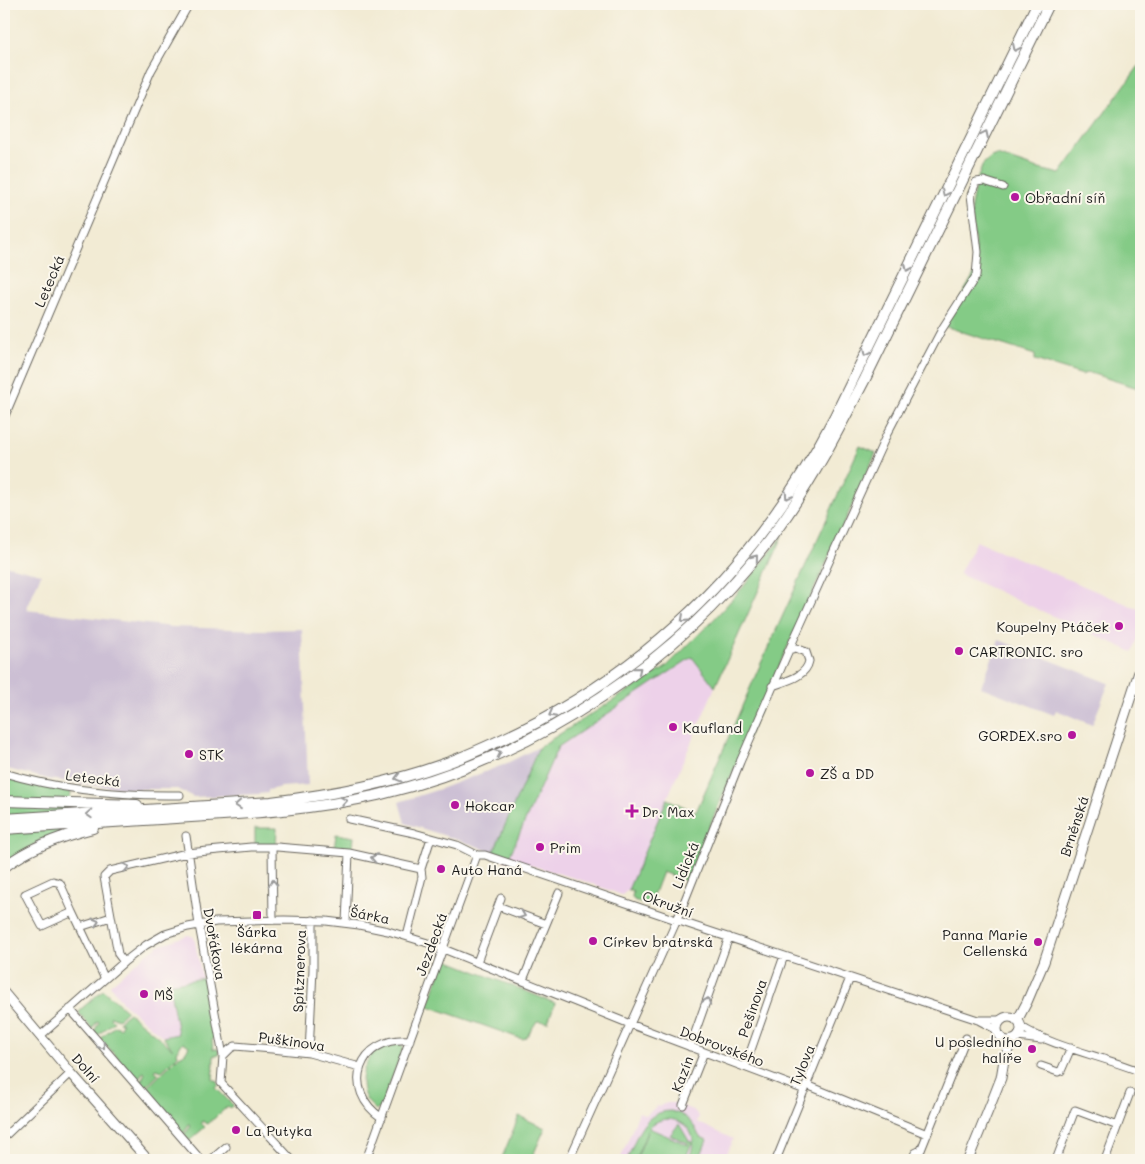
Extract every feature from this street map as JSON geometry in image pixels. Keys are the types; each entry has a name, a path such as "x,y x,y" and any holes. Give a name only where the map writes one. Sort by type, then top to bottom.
{"highway":[{"path":"4,819 271,802 315,797 374,785 445,764 494,744 562,709 618,674 683,620 726,576 749,550 782,506 839,408 1038,4"},
{"path":"4,829 268,812 378,795 427,781 492,756 566,719 627,679 692,627 733,584 798,499 827,452 865,379 1049,4"},
{"path":"4,801 137,805 172,809"},
{"path":"4,867 30,850 56,839 126,822"}],"main road":[{"name":"Brněnská","path":"1017,1021 1044,962 1141,666"},
{"name":"Dolní","path":"4,993 148,1160"},
{"path":"968,1160 995,1093 1008,1050 1020,1032 1017,1021 1006,1017 1000,1020 997,1030 1002,1039 1004,1060"},
{"path":"1002,1039 1015,1038"}],"street":[{"name":"Letecká","path":"4,418 151,72 189,4"},
{"name":"Lidická","path":"569,1160 677,920 772,686 887,434 942,329 976,276 978,252 971,199 974,184 984,181 1003,187"},
{"path":"772,686 794,678 808,667 809,659 806,652 796,648 789,650"},
{"name":"Letecká","path":"4,773 75,789 115,794 180,795"},
{"name":"Okružní","path":"349,819 431,838 457,846 477,856 485,855 978,1020 997,1030"},
{"name":"Dvořákova","path":"186,836 199,925 223,1056 221,1079 223,1085 292,1160"},
{"path":"407,936 422,877 421,869 431,838"},
{"path":"124,962 118,954 104,876 110,871 187,853 251,847 349,853 421,869"},
{"path":"272,847 273,920"},
{"path":"346,923 349,853"},
{"name":"Jezdecká","path":"366,1160 477,856"},
{"path":"73,912 42,926 25,894 53,881 57,881 73,912 105,979"},
{"path":"523,980 560,893"},
{"path":"478,962 501,898"},
{"path":"498,906 546,924"},
{"path":"80,927 111,917"},
{"name":"Šárka","path":"40,1036 124,962 146,945 165,934 216,922 273,920 313,920 346,923 407,936 443,948 630,1024"},
{"name":"Spitznerova","path":"308,1054 313,970 313,920"},
{"path":"690,1047 729,937"},
{"name":"Pešinova","path":"744,1067 784,956"},
{"name":"Tylova","path":"776,1160 850,978"},
{"name":"Dolní","path":"70,1009 201,1160"},
{"name":"Okružní","path":"978,1020 1000,1020"},
{"path":"1017,1021 1029,1032 1053,1042 1141,1072"},
{"name":"Dobrovského","path":"630,1024 927,1134"},
{"path":"912,1160 915,1153 921,1150 966,1038"},
{"path":"1015,1038 1053,1042"},
{"path":"382,1118 373,1112 362,1095 359,1087 360,1067 370,1052 378,1045 396,1039 410,1040"},
{"name":"Puškinova","path":"223,1056 235,1046 308,1054 360,1067"},
{"path":"1041,1066 1058,1072 1061,1071 1071,1048"},
{"name":"Kazín","path":"683,1105 704,1052"},
{"path":"4,1136 71,1072"},
{"path":"1105,1160 1130,1093"},
{"path":"1056,1160 1075,1110 1118,1126"},
{"path":"211,1160 226,1147"}],"shaded area":[{"path":"976,541 1141,610 1141,627 1133,652 959,574"},
{"path":"4,565 41,574 26,610 172,627 262,630 302,629 308,785 282,787 268,790 268,793 259,794 193,797 178,789 124,789 97,786 48,779 4,768"},
{"path":"999,640 1109,683 1092,725 1056,710 1054,715 981,687"},
{"path":"692,657 715,687 628,890 622,895 584,881 520,862 522,867 502,860 510,855 558,747"},
{"path":"539,747 493,853 405,823 399,802 503,765"},
{"name":"MŠ","path":"188,935 194,937 202,978 169,984 178,1034 163,1037 123,1003 110,985 158,946"},
{"path":"667,1103 677,1103 695,1112 699,1117 697,1122 733,1139 724,1160 620,1160 639,1112 646,1115 656,1107"}],"green space":[{"path":"1141,63 1141,389 1087,372 1083,375 1035,360 1035,355 944,326 977,269 971,206 976,182 983,164 991,157 997,155 1060,174"},
{"path":"860,446 876,453 773,679 686,881 662,872 649,906 634,900 632,897 633,892 628,890 667,799 696,812 757,672"},
{"path":"783,536 715,687 692,657 558,747 510,855 506,858 493,853 539,747 665,668 744,586"},
{"path":"4,778 71,792 66,830 40,841 4,863"},
{"path":"255,828 277,828 276,846 255,845"},
{"path":"336,834 354,837 352,853 334,850"},
{"path":"447,960 555,1003 548,1022 537,1021 526,1038 522,1039 428,1006 444,961"},
{"path":"204,978 213,1033 216,1034 216,1038 212,1039 213,1049 218,1049 219,1055 214,1055 213,1080 217,1080 219,1085 216,1088 233,1105 230,1108 228,1106 208,1124 202,1121 201,1123 205,1127 189,1141 184,1135 191,1126 189,1125 183,1134 149,1094 152,1091 148,1087 179,1056 185,1053 189,1046 183,1042 177,1051 178,1055 162,1071 156,1069 155,1071 159,1074 144,1089 140,1084 145,1073 143,1072 138,1081 100,1038 115,1026 120,1028 122,1023 119,1022 120,1020 129,1013 173,1049 163,1037 178,1034 169,984"},
{"path":"103,990 127,1011 118,1019 111,1016 110,1018 114,1022 98,1035 94,1032 99,1022 97,1021 92,1029 79,1013 81,1009"},
{"path":"400,1043 403,1048 381,1108 376,1110 363,1092 362,1077 366,1063 375,1051 381,1047"},
{"path":"671,1111 681,1114 694,1127 699,1136 707,1140 699,1160 688,1160 692,1151 693,1140 687,1127 675,1120 668,1119 654,1123 649,1128 688,1145 688,1143 670,1135 679,1124 689,1141 692,1142 685,1160 636,1160 648,1130 635,1160 627,1160 637,1135 647,1121 661,1112"},
{"path":"519,1116 545,1128 531,1160 501,1160"}],"place":[{"name":"Obřadní síň","path":"1015,197"},
{"name":"Koupelny Ptáček","path":"1119,626"},
{"name":"CARTRONIC. sro","path":"959,651"},
{"name":"Kaufland","path":"673,727"},
{"name":"GORDEX.sro","path":"1072,735"},
{"name":"STK","path":"189,754"},
{"name":"ZŠ a DD","path":"810,773"},
{"name":"Hokcar","path":"455,805"},
{"name":"Dr. Max","path":"632,811"},
{"name":"Prim","path":"540,847"},
{"name":"Auto Haná","path":"441,869"},
{"name":"Šárka lékárna","path":"257,915"},
{"name":"Církev bratrská","path":"593,941"},
{"name":"Panna Marie Cellenská","path":"1038,942"},
{"name":"MŠ","path":"144,994"},
{"name":"U posledního halíře","path":"1032,1049"},
{"name":"La Putyka","path":"236,1130"}]}
